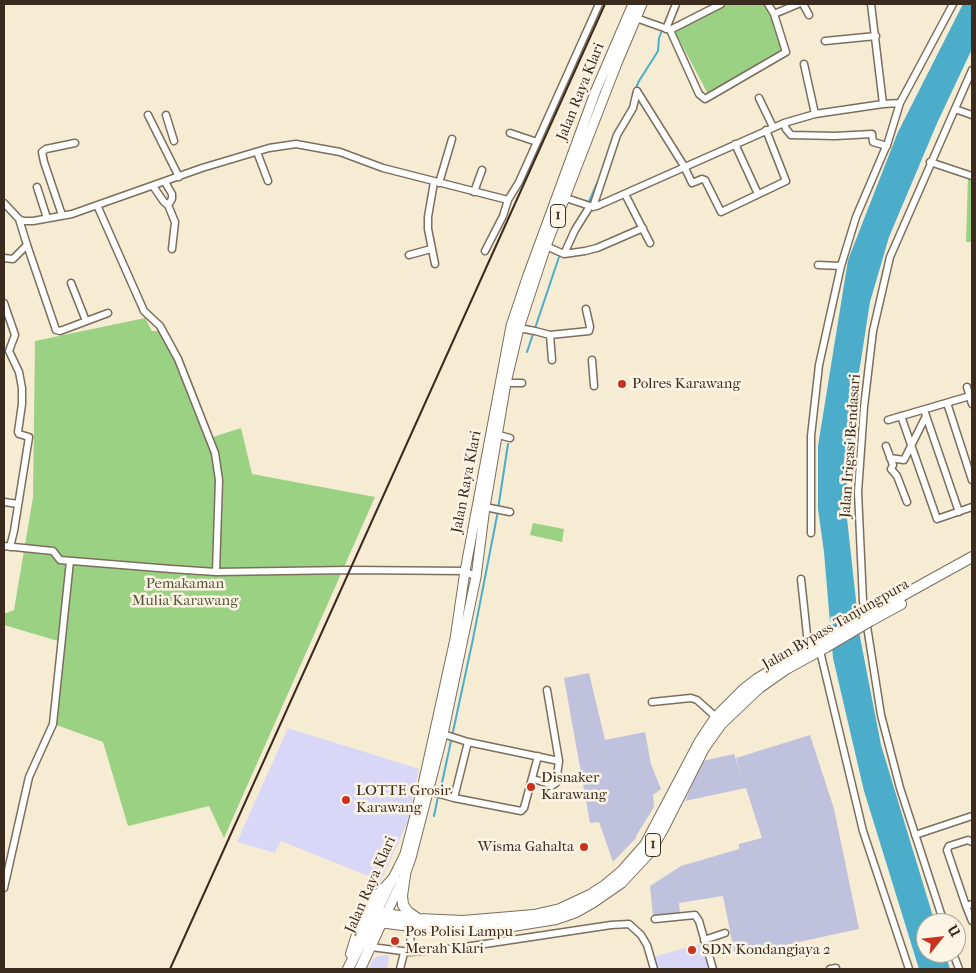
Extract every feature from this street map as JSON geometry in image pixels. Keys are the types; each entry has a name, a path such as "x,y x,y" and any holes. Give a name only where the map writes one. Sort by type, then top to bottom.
{"highway":[{"name":"Jalan Bypass Tanjungpura","path":"870,618 972,557"},
{"name":"Jalan Bypass Tanjungpura","path":"415,923 463,921 548,913 575,903 604,886 622,872 645,845 700,741 716,717 743,690 757,679 972,564"},
{"name":"Jalan Bypass Tanjungpura","path":"380,917 415,923 479,929 542,922 576,912 608,893 634,870 649,852 663,830 704,748 721,724 759,688 820,646"},
{"path":"372,945 384,933 415,923 402,905 405,875"},
{"path":"347,969 359,928 366,913 374,899 394,878"},
{"name":"Jalan Raya Klari","path":"360,969 372,945 380,917"},
{"name":"Jalan Raya Klari","path":"347,969 380,917"}],"main road":[{"name":"Jalan Raya Klari","path":"380,917 405,875 448,736 512,383 519,328 596,90 633,4"},
{"name":"Jalan Raya Klari","path":"512,383 511,326 527,278 642,4"},
{"name":"Jalan Raya Klari","path":"380,917 394,878 432,792 465,571 501,436"}],"street":[{"path":"485,251 503,216 508,200 519,182 599,4"},
{"path":"665,29 676,4"},
{"path":"665,29 721,4"},
{"path":"636,18 665,29 699,94 705,98 785,54 787,50 774,14 768,4"},
{"path":"774,14 798,4"},
{"path":"803,4 809,15"},
{"path":"871,4 883,104"},
{"path":"811,533 811,436 819,365 840,266 856,217 887,146 900,104 954,4"},
{"path":"825,41 876,36"},
{"path":"804,64 815,114"},
{"name":"Jalan Irigasi Bendasari","path":"941,913 891,756 876,690 863,600 858,492 864,407 873,331 890,258 930,162 972,74"},
{"path":"562,253 590,206 617,136 633,108 637,91 684,166 693,184 702,179 705,180 721,212 786,181 759,98"},
{"path":"562,197 590,206 625,194 784,122 815,114 883,104 900,104"},
{"path":"955,108 972,115"},
{"path":"148,115 179,177"},
{"path":"162,146 177,140 166,115"},
{"path":"784,122 786,129 791,135 835,136 872,134 873,142 887,146"},
{"path":"510,133 537,142"},
{"path":"435,264 431,249 428,217 437,182 452,139"},
{"path":"62,215 42,152 46,149 75,143"},
{"path":"19,220 28,221 81,211 202,168 257,152 296,144 340,152 383,168 508,200"},
{"path":"735,144 758,194"},
{"path":"257,152 268,181"},
{"path":"930,162 972,176"},
{"path":"474,192 482,170"},
{"path":"165,182 172,194 172,199 168,205"},
{"path":"154,186 168,205 175,222 172,249"},
{"path":"38,187 47,218"},
{"path":"625,194 650,243"},
{"path":"4,203 19,220 56,330 60,331 108,313"},
{"path":"98,204 144,311 160,326 178,359 216,453 219,480 216,572"},
{"path":"546,246 562,253 598,248 643,228"},
{"path":"4,258 13,259 27,245"},
{"path":"409,255 431,249"},
{"path":"818,265 840,266"},
{"path":"71,283 86,321"},
{"path":"4,303 15,335 9,351 19,372 22,388 18,432 28,437 18,504 7,547 54,551 58,559 70,561 216,572 465,571 476,577"},
{"path":"519,328 550,335 589,331 590,327 586,309"},
{"path":"550,335 552,360"},
{"path":"592,360 594,386"},
{"path":"966,388 972,404"},
{"path":"888,420 900,416 925,413 947,403 970,396"},
{"path":"947,403 972,480"},
{"path":"890,458 904,460 925,413"},
{"path":"925,413 959,512"},
{"path":"900,416 937,519 972,507"},
{"path":"886,446 892,465 891,469 897,476 907,502"},
{"path":"4,502 18,504"},
{"path":"490,508 507,512"},
{"path":"4,888 29,777 52,724 70,561"},
{"path":"801,579 807,635 820,646 863,831 909,969"},
{"path":"533,779 553,785 556,783 558,761 547,690"},
{"path":"652,702 691,698 697,700 716,717"},
{"path":"448,736 558,761"},
{"path":"454,798 468,742"},
{"path":"432,792 519,811 524,808 538,756"},
{"path":"915,836 972,816"},
{"path":"972,842 968,840 949,846 947,850 969,905 972,921"},
{"path":"655,919 694,915 699,921 713,969"},
{"path":"400,969 415,923"},
{"path":"372,945 407,952 458,948 611,925 629,924 641,935 647,945 654,969"},
{"path":"704,940 725,933"}],"shaded area":[{"path":"589,673 605,740 645,732 651,764 661,789 653,795 654,807 636,838 613,862 599,822 590,823 564,678"},
{"path":"288,728 419,769 408,821 381,881 281,841 275,853 237,842"},
{"path":"810,735 834,809 859,929 735,956 723,896 679,903 680,913 653,916 650,886 681,866 739,849 739,844 762,838 746,788 685,801 702,761 734,754 742,777 736,758"},
{"name":"SDN Kondangjaya 2","path":"704,943 712,969 656,969 653,957"},
{"path":"378,956 389,956 387,969 368,969 373,959"}],"green space":[{"path":"724,4 768,4 787,50 708,94 674,30"},
{"path":"968,176 972,176 972,242 966,242"},
{"name":"Pemakaman Mulia Karawang","path":"145,318 152,331 167,331 190,377 213,437 241,428 252,474 375,497 224,838 209,806 128,826 103,742 51,723 58,641 4,625 4,614 14,610 33,497 35,341"},
{"path":"533,523 564,529 562,542 530,535"}],"water":[{"path":"963,4 972,4 972,49 938,121 889,237 870,302 858,379 845,500 860,637 881,745 932,913 916,913 916,959 864,791 833,658 824,552 818,509 818,446 848,260 898,132"},
{"path":"917,963 948,963 950,969 919,969"}],"waterway":[{"path":"634,92 658,51 659,38 669,13"},
{"path":"588,204 598,181"},
{"path":"527,352 560,254"},
{"path":"440,792 473,639 497,516 508,444"},
{"path":"434,816 438,797"}],"railway":[{"path":"170,969 605,4"}],"place":[{"name":"Polres Karawang","path":"622,384"},
{"name":"Disnaker Karawang","path":"531,787"},
{"name":"LOTTE Grosir Karawang","path":"346,800"},
{"name":"Wisma Gahalta","path":"584,847"},
{"name":"Pos Polisi Lampu Merah Klari","path":"395,941"},
{"name":"SDN Kondangjaya 2","path":"692,950"}]}
